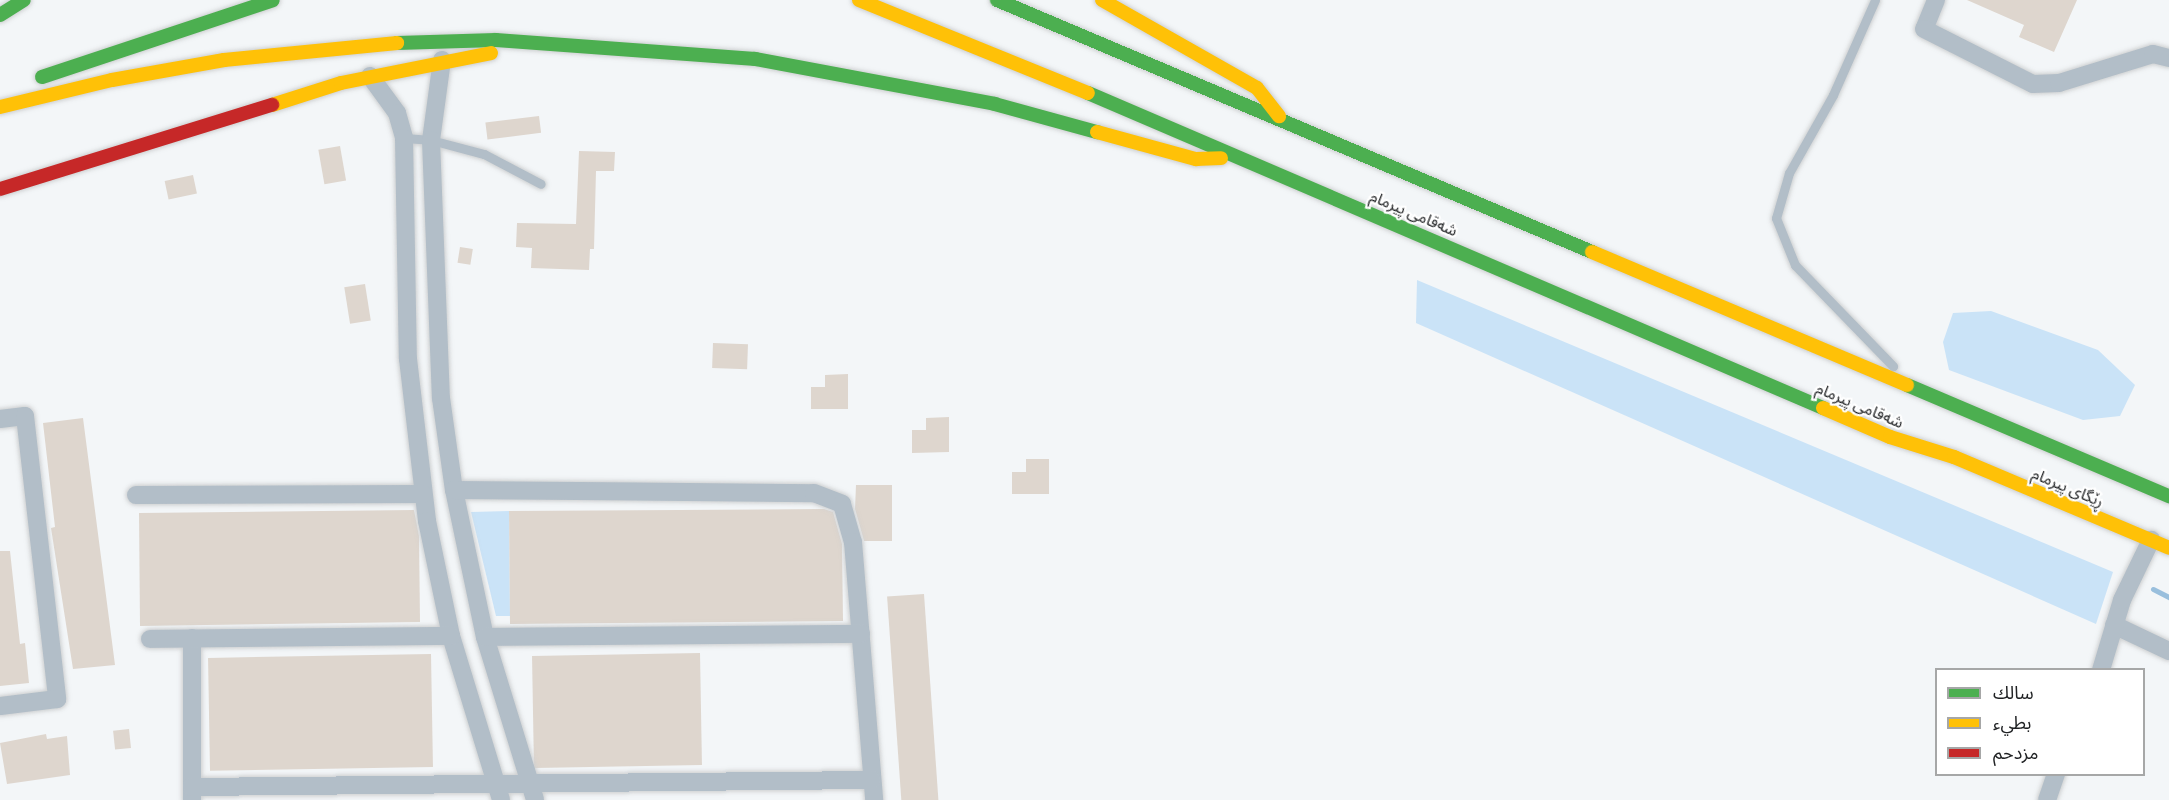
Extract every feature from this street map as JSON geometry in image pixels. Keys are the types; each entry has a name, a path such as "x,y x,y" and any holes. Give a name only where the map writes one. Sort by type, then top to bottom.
{"main road":[{"path":"0,15 24,0"},
{"path":"0,95 273,0"},
{"name":"شەقامی پیرمام","path":"859,0 1237,154 1890,437 1954,457"},
{"name":"شەقامی پیرمام","path":"997,0 1972,415"},
{"path":"1102,0 1257,88 1285,123"},
{"path":"0,107 123,78 286,52 464,40 755,59 995,104 1196,159 1237,154"},
{"path":"0,189 370,76 442,60 544,45"},
{"name":"ڕێگای پیرمام","path":"1972,415 2169,496"},
{"name":"ڕێگای پیرمام","path":"1954,457 2169,548"}],"street":[{"path":"1936,0 1924,29 2033,84 2059,84 2153,54 2169,58"},
{"path":"442,60 431,140 436,337 453,490 485,637 532,792"},
{"path":"370,76 397,113 404,138 408,359 423,494 451,636 501,800"},
{"path":"0,419 25,416 57,699 0,705"},
{"path":"453,490 830,496 842,504 849,520 861,634 874,800"},
{"path":"136,495 423,494"},
{"path":"2101,668 2122,600 2151,540"},
{"path":"2114,625 2169,651"},
{"path":"485,637 861,634"},
{"path":"150,639 451,636"},
{"path":"192,638 192,793 494,782 532,792 872,780"},
{"path":"2047,800 2055,776"}],"lane":[{"path":"1875,0 1833,95 1789,173 1776,218 1796,265 1917,392"},
{"path":"404,138 431,140 484,154 542,184"}],"shaded area":[{"path":"1417,280 2113,572 2096,624 1416,323"},
{"path":"1991,311 2098,350 2135,385 2120,416 2083,420 1949,370 1943,342 1953,313"},
{"path":"509,511 510,616 496,616 471,512"}],"building":[{"path":"1967,0 2077,0 2054,52 2019,37 2024,25"},
{"path":"539,116 541,133 487,139 485,123"},
{"path":"340,146 346,180 324,184 318,150"},
{"path":"579,151 615,152 614,171 596,171 594,249 590,249 589,270 531,268 532,248 516,247 517,223 576,224"},
{"path":"193,175 197,194 169,200 165,181"},
{"path":"460,247 473,249 470,265 457,263"},
{"path":"365,284 371,321 350,324 344,287"},
{"path":"713,343 748,344 747,369 712,368"},
{"path":"848,374 848,409 811,409 811,387 825,387 825,375"},
{"path":"949,417 949,452 912,453 912,430 926,430 926,418"},
{"path":"83,418 115,665 73,669 51,528 55,527 43,423"},
{"path":"1026,459 1049,459 1049,494 1012,494 1012,472 1026,472"},
{"path":"856,485 892,485 892,541 864,541 855,509"},
{"path":"824,509 833,512 842,544 843,621 510,624 509,511"},
{"path":"414,510 419,536 420,622 140,626 139,513"},
{"path":"0,551 10,551 20,644 25,643 29,683 0,686"},
{"path":"924,594 938,800 901,800 887,597"},
{"path":"700,653 702,765 534,768 532,656"},
{"path":"431,654 433,767 210,771 208,658"},
{"path":"129,729 131,748 115,750 113,731"},
{"path":"46,734 47,739 67,736 70,775 7,784 0,743"}],"waterway":[{"path":"2153,589 2169,597"}],"traffic: fast":[{"path":"0,15 24,0"},
{"path":"42,77 273,0"},
{"path":"997,0 1592,252"},
{"path":"397,43 496,40 755,59 995,104 1097,132"},
{"path":"1088,93 1823,408"},
{"path":"1907,385 2169,496"}],"traffic: slow":[{"path":"859,0 1088,93"},
{"path":"1102,0 1257,88 1279,116"},
{"path":"0,107 112,80 224,60 397,43"},
{"path":"272,105 341,83 491,53"},
{"path":"1097,132 1196,159 1221,158"},
{"path":"1592,252 1907,385"},
{"path":"1823,408 1890,437 1954,457 2169,548"}],"traffic: jam":[{"path":"0,189 272,105"}]}
